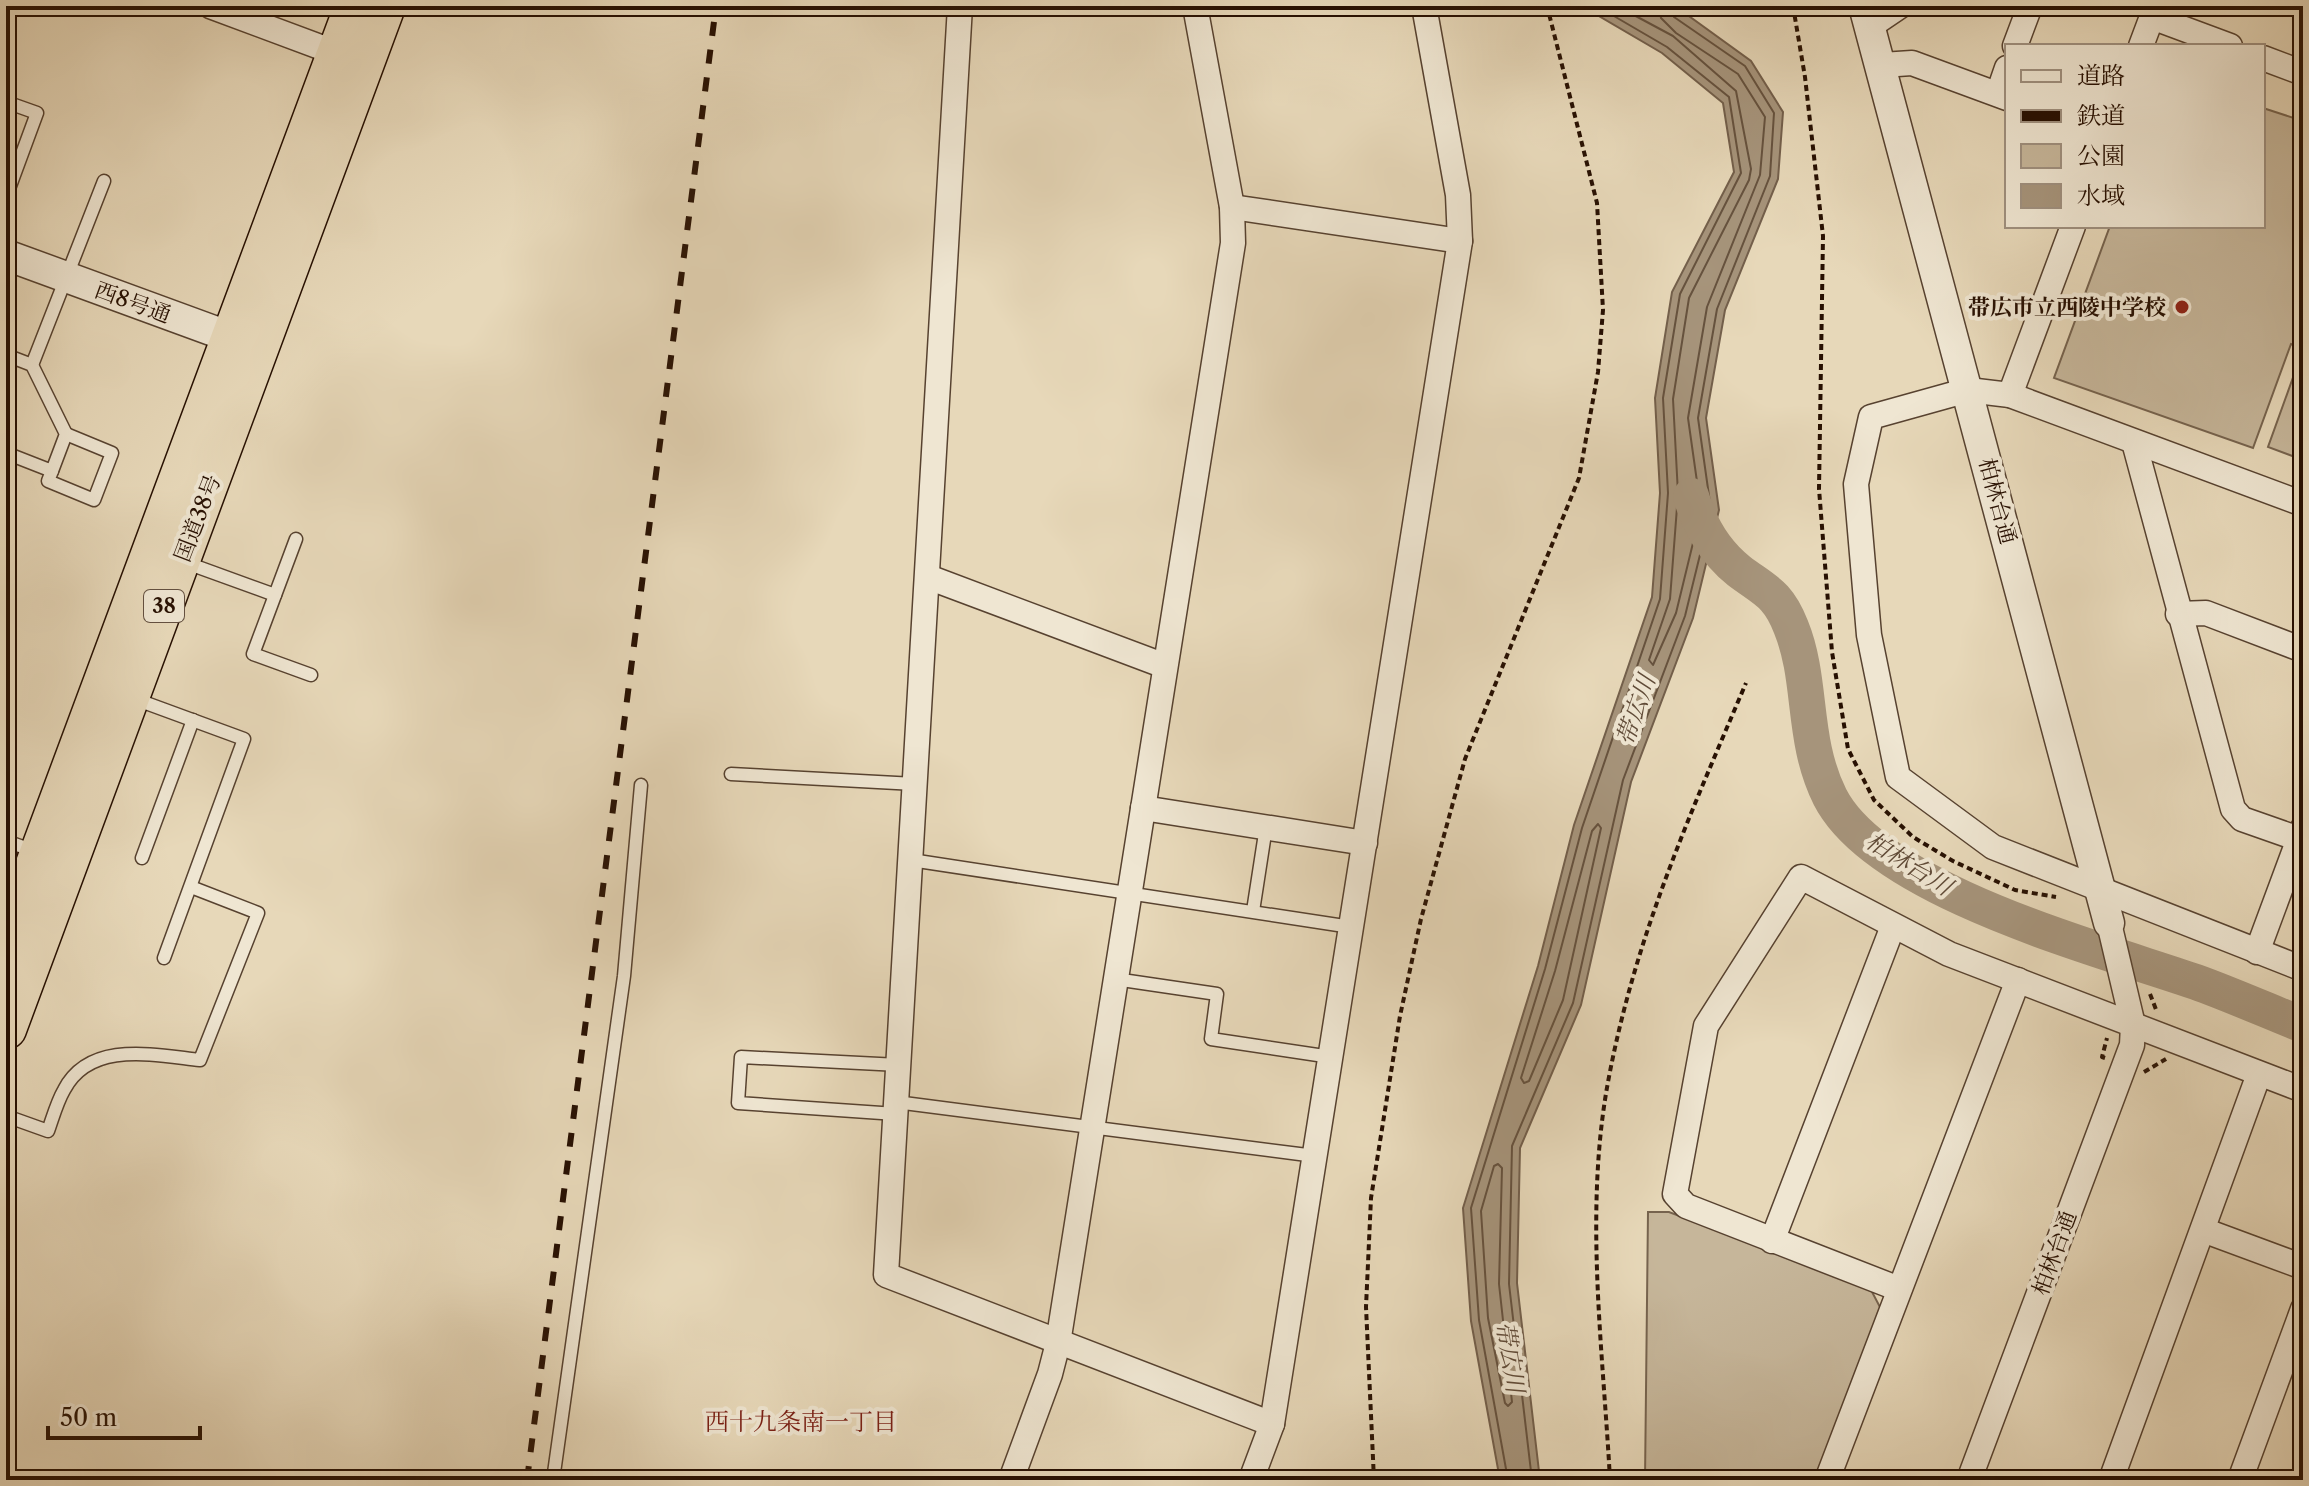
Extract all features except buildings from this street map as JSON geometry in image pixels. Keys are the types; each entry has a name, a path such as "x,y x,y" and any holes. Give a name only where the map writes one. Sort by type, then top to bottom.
{"highway":[{"name":"国道38号","path":"351,59 355,6"},
{"name":"国道38号","path":"6,945 38,853 246,343 351,59 385,6"},
{"name":"国道38号","path":"6,1029 38,853 130,697 181,560 246,343"}],"street":[{"path":"210,6 351,59"},
{"path":"960,6 886,1275 1272,1424"},
{"path":"1011,1480 1058,1343 1233,243 1232,207 1195,6"},
{"path":"1251,1480 1272,1424 1460,241 1458,195 1424,6"},
{"path":"1867,16 1900,6"},
{"path":"2016,44 2030,6"},
{"path":"2142,44 2154,11 2226,44"},
{"name":"柏林台通","path":"1867,16 2101,890 2133,1025 2132,1045 1969,1480"},
{"path":"2265,59 2303,73"},
{"path":"1882,65 1912,63 2002,96"},
{"path":"1232,207 1460,241"},
{"path":"2010,395 2072,228"},
{"name":"西8号通","path":"6,255 246,343"},
{"path":"2303,504 2010,395 1968,390 1871,417 1856,484 1869,635 1898,777 1993,847 2303,969"},
{"path":"2134,442 2233,809 2242,819 2301,833 2257,952"},
{"path":"928,577 1165,666"},
{"path":"2178,614 2206,613 2303,650"},
{"path":"1143,808 1365,843"},
{"path":"1899,1289 1686,1206 1675,1194 1706,1026 1801,877 1949,954 2303,1090"},
{"path":"1772,1241 1893,926"},
{"path":"1827,1480 2018,980"},
{"path":"2111,1480 2259,1074"},
{"path":"2203,1230 2303,1267"},
{"path":"2240,1480 2303,1309"}],"lane":[{"path":"6,102 37,113 6,197"},
{"path":"32,365 104,181"},
{"path":"6,355 32,365 66,434 112,453 94,500 48,481 66,434"},
{"path":"6,453 52,471"},
{"path":"296,539 253,654 311,675"},
{"path":"181,560 275,595"},
{"path":"130,697 244,739 164,958"},
{"path":"142,858 193,720"},
{"path":"731,774 915,784"},
{"path":"553,1480 624,976 641,785"},
{"path":"1253,911 1266,827"},
{"path":"911,860 1351,927"},
{"path":"6,1116 48,1131 64,1087 90,1062 129,1052 200,1060 258,913 191,887"},
{"path":"1115,979 1217,994 1211,1039 1331,1057"},
{"path":"899,1065 741,1057 738,1103 896,1108 1092,1127 1315,1156"}],"path":[{"path":"1374,1480 1366,1307 1371,1198 1400,1016 1421,919 1465,759 1579,478 1598,372 1603,310 1597,203 1547,6"},
{"path":"1610,1480 1596,1240 1599,1165 1608,1084 1649,917 1746,683"}],"green space":[{"name":"帯広市立西陵中学校","path":"2265,109 2303,121 2303,348 2291,344 2253,448 2054,378 2109,228 2265,228"},
{"path":"2300,358 2303,359 2303,460 2268,447"},
{"path":"1648,1212 1669,1212 1870,1288 1881,1309 1817,1480 1645,1480"}],"water":[{"name":"帯広川","path":"1596,6 1675,6 1751,61 1783,112 1778,179 1725,310 1706,418 1719,510 1693,618 1631,782 1581,1005 1520,1148 1517,1283 1540,1480 1500,1480 1471,1321 1463,1208 1538,966 1574,825 1652,597 1660,493 1655,398 1672,292 1734,172 1723,103 1662,53 1599,16"}],"waterway":[{"name":"柏林台川","path":"1691,496 1698,517 1715,546 1739,571 1770,593 1786,616 1798,647 1821,775 1830,797 1856,831 1894,861 1942,888 1995,912 2196,982 2303,1025"}],"railway":[{"path":"527,1480 716,6"}],"place":[{"name":"帯広市立西陵中学校","path":"2182,307"}],"district":[{"name":"西十九条南一丁目","path":"801,1422"}]}
